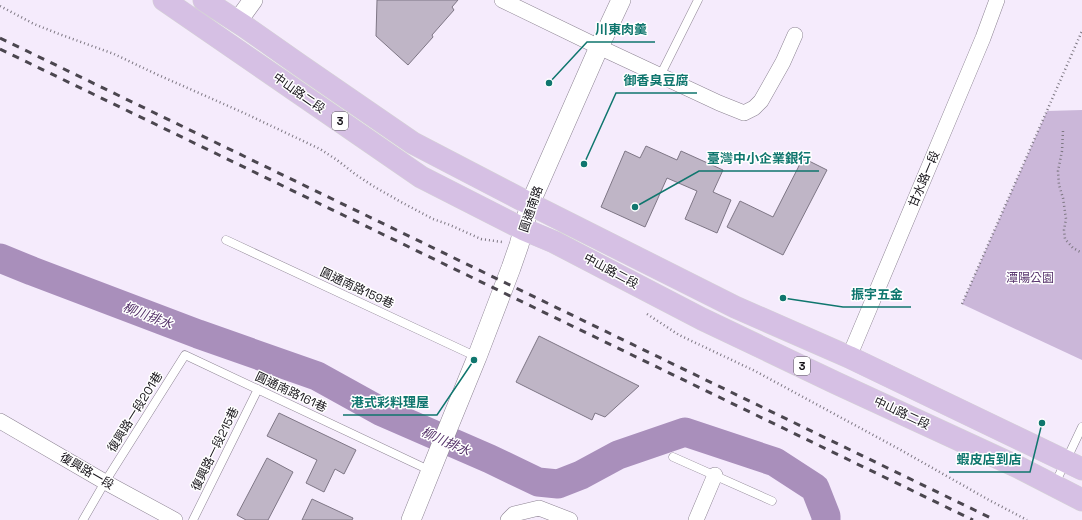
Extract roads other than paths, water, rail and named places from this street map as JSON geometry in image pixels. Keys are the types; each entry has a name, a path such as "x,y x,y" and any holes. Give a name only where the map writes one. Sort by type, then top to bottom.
{"main road":[{"name":"中山路二段","path":"164,0 421,177 523,229 554,242 702,319 1018,467 1082,500"},
{"name":"中山路二段","path":"215,3 237,22 413,143 530,204 735,307 849,357 1074,466"}],"street":[{"path":"237,22 254,0"},
{"path":"502,0 599,48 744,113 754,108 761,101 783,62 795,35"},
{"name":"圓通南路","path":"432,466 477,357 511,268 530,204 620,0"},
{"name":"甘水路一段","path":"849,357 983,38 997,0"},
{"name":"復興路一段","path":"0,421 105,482 175,520"},
{"path":"411,520 432,466"},
{"path":"696,520 715,475"},
{"path":"508,520 514,514 539,508 570,520"}],"lane":[{"path":"660,76 698,0"},
{"name":"圓通南路159巷","path":"226,240 477,357"},
{"name":"圓通南路161巷","path":"185,355 432,466"},
{"name":"復興路一段201巷","path":"83,520 105,482 185,355"},
{"name":"復興路一段215巷","path":"193,520 258,389"},
{"path":"1054,486 1074,466 1082,427"},
{"path":"673,457 772,502"}],"waterway":[{"name":"柳川排水","path":"0,258 198,334 317,376 382,412 490,459 538,482 558,484 581,475 618,455 685,432 775,462 815,488 826,516 826,520"}],"railway":[{"path":"0,38 995,520"},
{"path":"0,49 973,520"}],"place":[{"name":"川東肉羹","path":"549,83"},
{"name":"御香臭豆腐","path":"584,164"},
{"name":"臺灣中小企業銀行","path":"635,207"},
{"name":"振宇五金","path":"783,298"},
{"name":"港式彩料理屋","path":"474,360"},
{"name":"蝦皮店到店","path":"1042,423"}],"park label":[{"name":"潭陽公園","path":"1030,278"}]}
